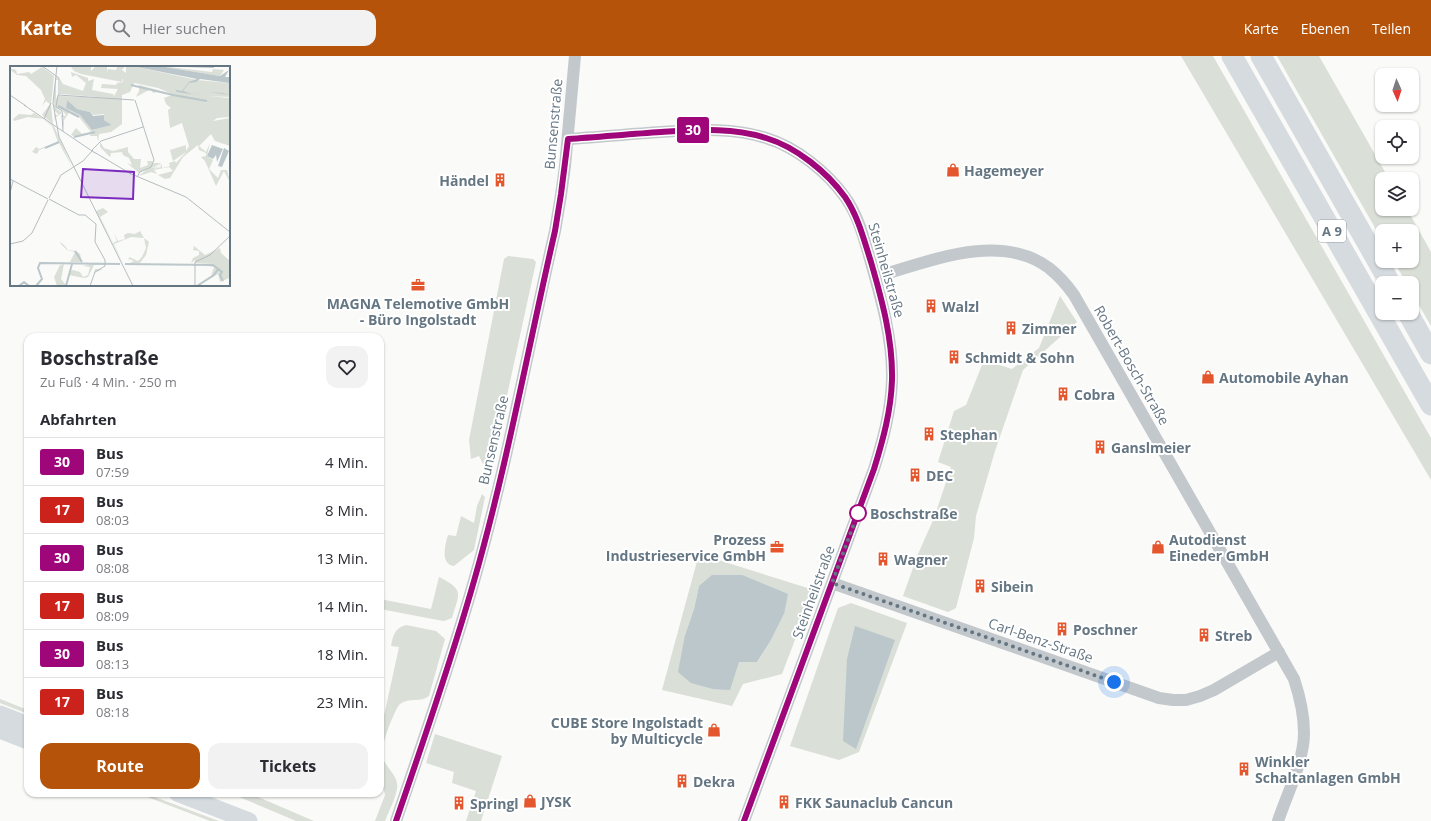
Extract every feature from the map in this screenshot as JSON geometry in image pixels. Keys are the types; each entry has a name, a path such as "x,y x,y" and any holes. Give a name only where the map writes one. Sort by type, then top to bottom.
{"highway":[{"name":"A 9","path":"1232,56 1431,405"},
{"name":"A 9","path":"1261,56 1386,276"},
{"path":"1412,320 1431,354"}],"main road":[{"path":"0,714 24,723"},
{"path":"0,730 24,739"},
{"path":"187,797 249,821"}],"street":[{"name":"Bunsenstraße","path":"396,821 434,709 474,582 505,460 555,231 568,139 575,56"},
{"name":"Steinheilstraße","path":"568,139 703,130 728,130 768,138 790,147 825,175 845,197 855,215 863,235 886,315 892,379 890,411 884,438 874,469 744,821"},
{"name":"Robert-Bosch-Straße","path":"875,277 955,254 995,250 1015,253 1032,259 1048,268 1063,281 1078,300 1294,679 1301,698 1304,734 1302,751 1297,768 1278,821"},
{"name":"Carl-Benz-Straße","path":"832,583 1159,698 1186,700 1200,696 1214,690 1279,652"}],"shaded area":[{"path":"1181,56 1213,56 1431,438 1431,480"},
{"path":"1277,56 1319,56 1375,154 1375,164 1380,164 1385,172 1375,172 1375,216 1411,216 1415,224 1375,224 1375,228"},
{"path":"1419,230 1431,252 1431,326 1419,305 1419,276 1402,276 1398,268 1419,268"},
{"path":"508,256 533,259 536,262 493,460 484,466 479,456 471,459 469,440 504,259"},
{"path":"1060,296 1077,322 1023,370 995,451 976,516 974,538 956,608 948,612 903,596 918,554 934,518 951,467 938,462 954,411 966,405 984,360 1012,369 1039,348"},
{"path":"482,494 485,497 474,550 454,566 450,565 445,558 448,535 456,536 461,516 474,523 477,506"},
{"path":"699,554 814,590 782,674 743,684 732,706 662,690","holes":["699,586 784,614 771,640 757,662 739,662 685,635 694,609"]},
{"path":"712,575 742,575 788,594 784,614 771,640 757,662 739,662 730,690 713,689 691,683 678,672 685,635 694,609 699,586"},
{"path":"439,577 453,585 458,593 457,603 452,618 444,621 384,610 384,600 431,609"},
{"path":"851,603 907,623 859,752 839,760 790,746 838,608"},
{"path":"406,625 436,631 445,639 429,696 400,704 391,721 384,742 384,716 399,647 391,646 395,632 402,626"},
{"path":"855,626 895,640 856,749 843,741 847,659"},
{"path":"0,699 24,708 24,712 0,703"},
{"path":"435,734 502,756 481,821 466,821 476,791 452,783 454,772 426,763"},
{"path":"384,761 396,779 397,787 395,797 385,821 375,821 385,795"},
{"path":"147,797 155,797 219,821 210,821"},
{"path":"239,797 258,797 314,821 296,821"}],"bus line":[{"name":"30","path":"396,821 434,709 474,582 505,460 555,231 568,139 703,130 728,130 748,133 768,138 790,147 825,175 845,197 855,215 863,235 886,315 892,379 890,411 884,438 874,469 744,821"}],"place":[{"name":"Hagemeyer","path":"953,170"},
{"name":"Händel","path":"500,180"},
{"name":"MAGNA Telemotive GmbH - Büro Ingolstadt","path":"418,285"},
{"name":"Walzl","path":"931,306"},
{"name":"Zimmer","path":"1011,328"},
{"name":"Schmidt & Sohn","path":"954,357"},
{"name":"Automobile Ayhan","path":"1208,377"},
{"name":"Cobra","path":"1063,394"},
{"name":"Stephan","path":"929,434"},
{"name":"Ganslmeier","path":"1100,447"},
{"name":"DEC","path":"915,475"},
{"name":"Boschstraße","path":"858,513"},
{"name":"Prozess Industrieservice GmbH","path":"777,547"},
{"name":"Autodienst Eineder GmbH","path":"1158,547"},
{"name":"Wagner","path":"883,559"},
{"name":"Sibein","path":"980,586"},
{"name":"Poschner","path":"1062,629"},
{"name":"Streb","path":"1204,635"},
{"name":"CUBE Store Ingolstadt by Multicycle","path":"714,730"},
{"name":"Winkler Schaltanlagen GmbH","path":"1244,769"},
{"name":"Dekra","path":"682,781"},
{"name":"JYSK","path":"530,801"},
{"name":"FKK Saunaclub Cancun","path":"784,802"},
{"name":"Springl","path":"459,803"}],"route":[{"path":"858,513 832,583 1114,682"}]}
